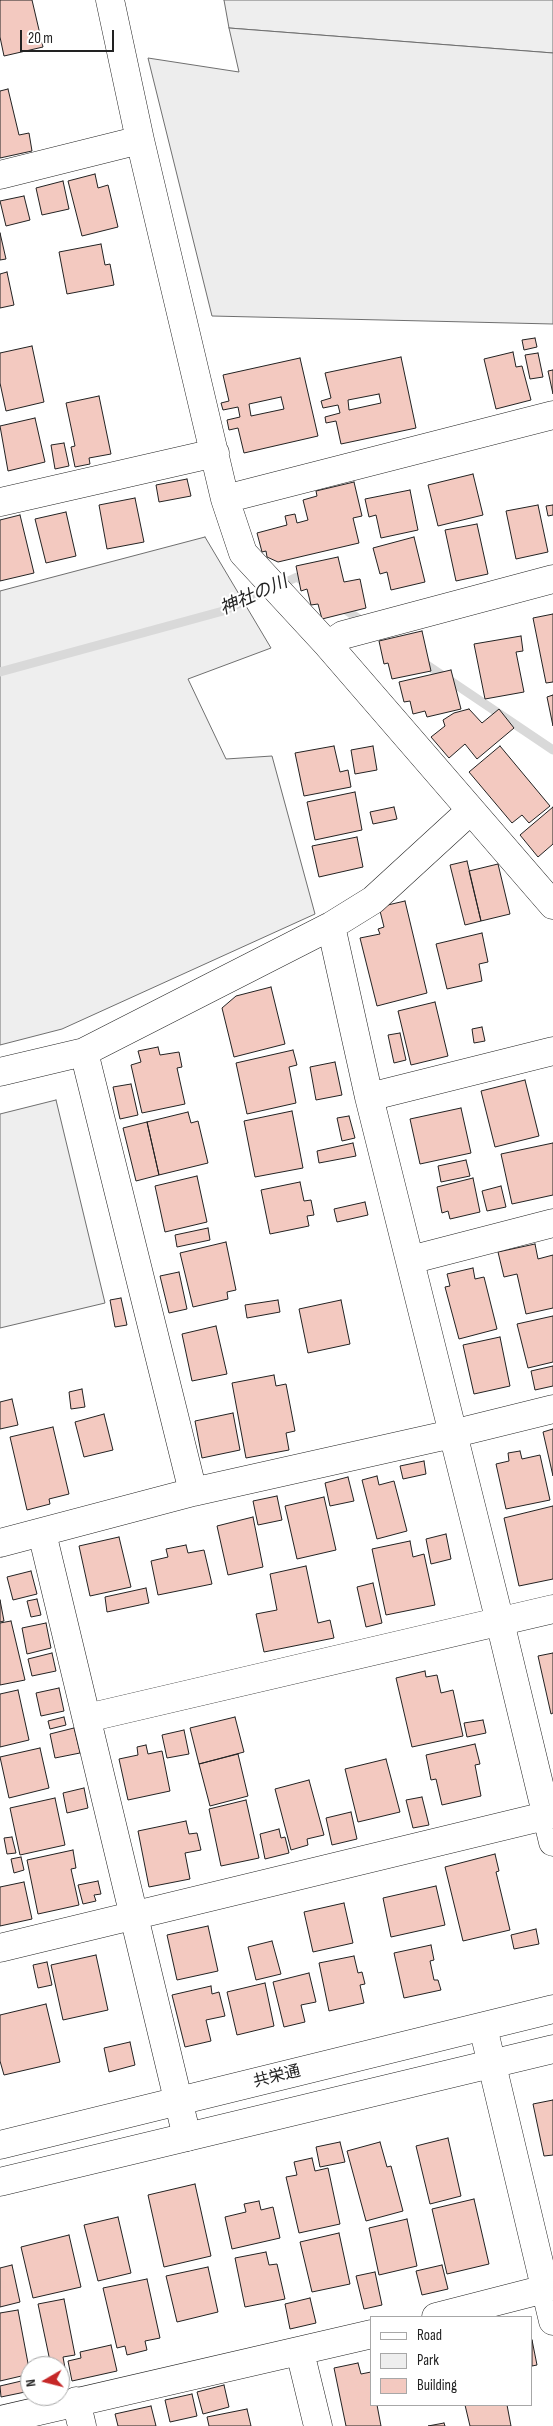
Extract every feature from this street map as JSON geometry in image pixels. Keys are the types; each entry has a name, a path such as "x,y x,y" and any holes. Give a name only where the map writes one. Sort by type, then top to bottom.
{"street":[{"path":"110,0 140,140 225,499 243,553 328,645 553,906"},
{"path":"0,175 140,140"},
{"path":"225,499 553,415"},
{"path":"0,501 215,453"},
{"path":"328,645 343,635 553,579"},
{"path":"0,1072 84,1052 331,926 373,900 470,811"},
{"path":"331,926 369,1097 452,1434 550,1815 553,1842"},
{"path":"369,1097 553,1051"},
{"path":"84,1052 194,1492"},
{"path":"410,1260 553,1223"},
{"path":"0,1543 194,1492 452,1434 553,1409"},
{"path":"42,1533 136,1916 187,2137"},
{"path":"87,1718 553,1609"},
{"path":"0,1948 550,1815"},
{"name":"共栄通","path":"0,2145 553,2009"},
{"path":"483,2026 553,2321"},
{"path":"0,2182 553,2049"},
{"path":"440,2316 544,2289"},
{"path":"0,2420 79,2414 300,2352 370,2334"},
{"path":"300,2352 318,2426"}],"green space":[{"path":"224,0 553,0 553,53 229,28"},
{"path":"205,537 271,648 188,679 226,759 272,756 315,914 62,1029 0,1045 0,591"},
{"path":"56,1100 105,1303 0,1328 0,1114"}],"shaded area":[{"path":"229,28 553,53 553,324 212,316 148,58 239,72"}],"building":[{"path":"0,0 32,0 43,47 4,56 0,37"},
{"path":"8,89 19,135 29,133 32,151 0,158 0,91"},
{"path":"95,174 98,188 108,185 118,227 82,236 68,181"},
{"path":"63,181 69,209 42,215 36,188"},
{"path":"24,196 30,220 6,226 0,201"},
{"path":"0,233 6,259 0,260"},
{"path":"101,244 105,265 110,264 114,285 67,294 59,252"},
{"path":"7,272 14,305 0,308 0,274"},
{"path":"535,338 537,347 524,350 522,340"},
{"path":"32,346 44,402 6,411 0,383 0,353"},
{"path":"513,352 516,367 522,366 531,400 496,409 484,359"},
{"path":"538,353 543,377 530,379 525,355"},
{"path":"401,357 416,428 341,444 336,421 326,423 325,417 340,413 338,405 323,408 321,401 331,398 325,373","holes":["379,394 381,403 349,410 348,400"]},
{"path":"300,358 318,436 244,453 238,428 229,430 227,420 240,417 238,407 223,410 221,403 229,401 223,375","holes":["281,397 284,409 251,416 249,404"]},
{"path":"553,370 553,394 548,371"},
{"path":"99,396 111,454 89,458 90,464 75,467 71,447 75,446 66,403"},
{"path":"35,418 45,462 8,471 0,426"},
{"path":"64,443 69,466 55,469 51,445"},
{"path":"473,474 483,515 438,526 428,485"},
{"path":"187,479 191,496 159,502 156,485"},
{"path":"354,482 362,516 353,518 359,543 278,562 267,557 266,551 262,552 257,533 287,525 285,516 295,514 297,523 308,520 303,500 317,496 316,491"},
{"path":"410,490 418,530 381,538 376,515 369,517 365,499"},
{"path":"135,498 144,542 107,549 99,505"},
{"path":"538,505 548,552 516,559 506,511"},
{"path":"553,505 553,515 548,516 546,506"},
{"path":"66,512 76,556 46,563 35,519"},
{"path":"20,515 34,573 0,581 0,520"},
{"path":"477,524 488,574 456,581 445,530"},
{"path":"414,537 425,582 391,590 387,572 380,574 373,548"},
{"path":"338,557 344,582 360,579 366,608 322,619 318,604 311,605 307,589 301,591 296,566"},
{"path":"553,614 553,682 546,683 533,618"},
{"path":"422,631 431,671 392,679 388,663 384,664 379,641"},
{"path":"521,636 523,651 516,652 524,692 485,699 474,644"},
{"path":"451,670 461,709 427,717 425,711 413,714 410,701 404,702 399,682"},
{"path":"553,695 553,726 547,697"},
{"path":"469,709 482,723 499,709 514,728 477,759 465,744 449,758 431,737 445,726 443,720 454,713"},
{"path":"334,746 340,772 348,770 351,787 304,796 295,753"},
{"path":"373,746 377,770 355,774 351,750"},
{"path":"500,746 550,806 529,823 522,815 512,823 469,772"},
{"path":"355,792 362,830 315,840 307,802"},
{"path":"394,807 397,819 373,824 370,812"},
{"path":"553,807 553,844 538,857 520,835"},
{"path":"357,837 363,867 319,877 312,846"},
{"path":"467,861 481,921 465,925 450,865"},
{"path":"498,864 510,914 481,921 469,871"},
{"path":"405,901 427,993 377,1006 360,938 380,934 378,929 384,927 379,907"},
{"path":"482,933 488,962 479,964 482,981 447,989 436,944"},
{"path":"271,987 285,1044 234,1057 222,1008 236,996"},
{"path":"435,1002 448,1056 411,1065 398,1011"},
{"path":"482,1027 485,1041 474,1043 472,1029"},
{"path":"400,1033 406,1060 394,1063 388,1035"},
{"path":"158,1047 160,1055 179,1052 182,1067 177,1068 185,1104 142,1113 131,1065 141,1062 138,1051"},
{"path":"293,1050 297,1065 289,1067 296,1103 247,1114 236,1063"},
{"path":"335,1062 342,1095 316,1100 310,1067"},
{"path":"525,1080 539,1136 495,1147 481,1091"},
{"path":"131,1084 138,1115 120,1119 113,1087"},
{"path":"461,1108 471,1153 420,1164 410,1119"},
{"path":"292,1111 303,1168 255,1177 244,1121"},
{"path":"188,1112 191,1123 198,1121 208,1163 159,1175 147,1122"},
{"path":"349,1116 355,1138 342,1141 337,1118"},
{"path":"147,1122 159,1175 136,1181 123,1128"},
{"path":"353,1143 356,1156 319,1163 317,1151"},
{"path":"553,1143 553,1195 512,1204 501,1154"},
{"path":"466,1160 470,1176 441,1182 438,1166"},
{"path":"197,1176 207,1222 165,1232 155,1186"},
{"path":"473,1178 480,1212 450,1219 448,1211 442,1213 437,1187"},
{"path":"300,1182 304,1201 311,1200 314,1215 307,1216 309,1226 270,1234 261,1190"},
{"path":"501,1186 506,1207 487,1211 482,1191"},
{"path":"365,1202 368,1215 337,1222 334,1209"},
{"path":"208,1228 210,1240 177,1247 175,1235"},
{"path":"226,1242 236,1290 227,1292 228,1299 193,1307 180,1253"},
{"path":"535,1244 538,1259 553,1255 553,1308 526,1314 517,1274 504,1277 498,1252"},
{"path":"473,1268 475,1279 484,1277 497,1329 459,1339 445,1287 450,1286 447,1274"},
{"path":"179,1272 187,1309 169,1313 160,1276"},
{"path":"121,1298 127,1325 115,1327 110,1300"},
{"path":"278,1300 280,1312 247,1318 245,1305"},
{"path":"341,1300 350,1344 308,1353 299,1309"},
{"path":"553,1316 553,1362 528,1368 517,1324"},
{"path":"216,1326 227,1374 192,1381 182,1334"},
{"path":"500,1337 510,1386 474,1394 463,1345"},
{"path":"553,1366 553,1386 535,1390 531,1371"},
{"path":"274,1375 276,1386 286,1384 295,1431 286,1433 289,1450 246,1458 232,1383"},
{"path":"82,1389 85,1407 71,1409 69,1392"},
{"path":"12,1399 18,1425 0,1429 0,1402"},
{"path":"233,1413 240,1450 202,1458 195,1421"},
{"path":"104,1414 113,1450 84,1457 75,1422"},
{"path":"53,1427 69,1494 49,1499 50,1504 27,1510 10,1437"},
{"path":"553,1429 553,1476 543,1432"},
{"path":"520,1451 522,1459 540,1455 550,1500 506,1509 496,1464 509,1461 508,1453"},
{"path":"424,1461 426,1474 403,1479 400,1466"},
{"path":"377,1476 379,1485 394,1481 407,1531 377,1539 362,1480"},
{"path":"348,1477 354,1501 330,1506 325,1483"},
{"path":"277,1496 282,1520 258,1525 253,1501"},
{"path":"324,1497 336,1550 297,1559 285,1506"},
{"path":"553,1506 553,1579 519,1586 504,1518"},
{"path":"253,1517 263,1567 228,1575 217,1526"},
{"path":"446,1534 451,1559 431,1564 426,1539"},
{"path":"119,1537 131,1587 90,1596 79,1546"},
{"path":"410,1541 413,1557 424,1554 435,1605 386,1615 372,1549"},
{"path":"186,1545 188,1553 204,1550 212,1584 158,1595 151,1561 168,1557 166,1549"},
{"path":"306,1566 318,1623 330,1620 334,1638 264,1652 256,1614 277,1610 270,1574"},
{"path":"31,1571 37,1594 13,1600 7,1577"},
{"path":"373,1583 382,1623 366,1627 357,1587"},
{"path":"146,1588 149,1603 107,1612 105,1597"},
{"path":"37,1599 41,1615 31,1617 27,1601"},
{"path":"0,1600 4,1621 0,1622"},
{"path":"11,1621 25,1680 0,1685 0,1623"},
{"path":"46,1623 51,1648 27,1654 22,1628"},
{"path":"52,1653 56,1671 32,1676 28,1659"},
{"path":"553,1653 553,1713 551,1714 538,1656"},
{"path":"425,1671 426,1677 437,1675 441,1693 453,1690 463,1736 412,1747 396,1678"},
{"path":"59,1688 64,1711 41,1716 36,1693"},
{"path":"18,1690 29,1740 0,1747 0,1694"},
{"path":"64,1717 66,1725 50,1729 48,1721"},
{"path":"235,1717 244,1752 199,1764 190,1728"},
{"path":"483,1720 486,1733 467,1737 464,1723"},
{"path":"74,1728 80,1753 55,1758 50,1734"},
{"path":"184,1730 189,1754 167,1758 162,1735"},
{"path":"475,1744 480,1764 475,1765 481,1796 442,1805 436,1779 431,1780 426,1755"},
{"path":"146,1745 148,1754 162,1751 170,1791 128,1800 119,1759 138,1755 137,1747"},
{"path":"40,1748 49,1788 9,1798 0,1757"},
{"path":"238,1754 248,1796 210,1806 199,1764"},
{"path":"386,1759 400,1812 358,1822 345,1769"},
{"path":"309,1780 324,1835 307,1839 308,1845 291,1850 275,1789"},
{"path":"84,1788 88,1808 67,1813 63,1793"},
{"path":"422,1797 429,1825 413,1828 406,1800"},
{"path":"55,1798 65,1845 20,1855 10,1808"},
{"path":"246,1800 259,1858 221,1866 209,1809"},
{"path":"351,1812 357,1839 332,1845 326,1818"},
{"path":"186,1821 189,1834 197,1833 201,1850 185,1853 190,1879 149,1887 138,1831"},
{"path":"279,1829 281,1838 285,1837 289,1853 265,1859 260,1834"},
{"path":"12,1837 16,1853 7,1854 4,1838"},
{"path":"73,1850 76,1868 71,1869 79,1905 38,1914 27,1860"},
{"path":"495,1854 499,1871 496,1872 510,1930 463,1941 445,1867"},
{"path":"21,1857 24,1870 14,1873 11,1859"},
{"path":"98,1881 101,1894 94,1895 96,1901 83,1904 78,1885"},
{"path":"24,1882 32,1919 0,1926 0,1887"},
{"path":"436,1886 445,1925 391,1937 383,1898"},
{"path":"344,1903 353,1943 313,1952 304,1912"},
{"path":"208,1926 218,1971 177,1980 167,1935"},
{"path":"536,1929 539,1944 514,1949 511,1935"},
{"path":"272,1941 281,1974 256,1980 248,1947"},
{"path":"431,1945 434,1960 430,1961 434,1980 438,1980 441,1990 404,1998 394,1953"},
{"path":"96,1955 108,2010 63,2020 51,1965"},
{"path":"354,1956 358,1973 362,1972 365,1984 360,1985 364,2003 329,2011 319,1963"},
{"path":"47,1962 52,1985 38,1988 33,1965"},
{"path":"309,1973 316,2002 301,2005 305,2022 284,2027 273,1982"},
{"path":"265,1983 274,2026 237,2035 227,1992"},
{"path":"211,1986 212,1994 219,1992 225,2016 206,2020 211,2041 185,2047 172,1995"},
{"path":"46,2004 60,2062 4,2075 0,2061 0,2015"},
{"path":"130,2042 135,2065 109,2072 104,2048"},
{"path":"553,2100 553,2155 544,2156 533,2104"},
{"path":"448,2138 461,2196 430,2204 416,2146"},
{"path":"340,2142 345,2162 320,2167 316,2147"},
{"path":"380,2142 387,2167 391,2166 403,2211 366,2221 347,2151"},
{"path":"312,2158 315,2171 328,2168 340,2224 299,2233 286,2177 297,2175 294,2162"},
{"path":"195,2184 211,2256 164,2267 148,2195"},
{"path":"474,2199 489,2264 447,2274 432,2209"},
{"path":"259,2201 261,2210 273,2207 280,2238 232,2249 225,2217 246,2212 244,2204"},
{"path":"118,2217 131,2273 98,2281 84,2225"},
{"path":"407,2219 417,2266 379,2275 369,2228"},
{"path":"339,2233 350,2284 312,2292 300,2242"},
{"path":"69,2235 81,2287 33,2298 21,2247"},
{"path":"266,2252 269,2265 277,2264 285,2299 245,2307 235,2258"},
{"path":"12,2265 20,2302 0,2307 0,2268"},
{"path":"442,2265 448,2289 422,2295 416,2271"},
{"path":"208,2267 218,2312 177,2322 166,2276"},
{"path":"375,2272 382,2305 364,2309 356,2276"},
{"path":"147,2279 160,2338 145,2341 147,2350 127,2355 125,2346 117,2348 103,2288"},
{"path":"310,2298 316,2323 290,2329 285,2304"},
{"path":"64,2299 75,2355 49,2356 38,2304"},
{"path":"18,2310 27,2356 20,2356 20,2376 0,2381 0,2313"},
{"path":"111,2345 117,2371 72,2381 70,2361 81,2358 80,2352"},
{"path":"533,2345 537,2365 533,2366"},
{"path":"358,2363 361,2374 370,2372 370,2406 377,2406 381,2426 346,2426 334,2368"},
{"path":"20,2381 20,2393 1,2397 0,2386"},
{"path":"224,2385 229,2407 203,2414 197,2392"},
{"path":"192,2394 197,2416 170,2422 165,2400"},
{"path":"151,2406 156,2426 118,2426 115,2414"},
{"path":"465,2406 507,2406 511,2426 470,2426"},
{"path":"247,2409 251,2426 209,2426 207,2417"},
{"path":"444,2423 445,2426 428,2426"}],"waterway":[{"name":"神社の川","path":"0,672 223,611 297,577 307,584"},
{"name":"神社の川","path":"340,606 365,623"},
{"name":"神社の川","path":"421,661 553,750"}]}
